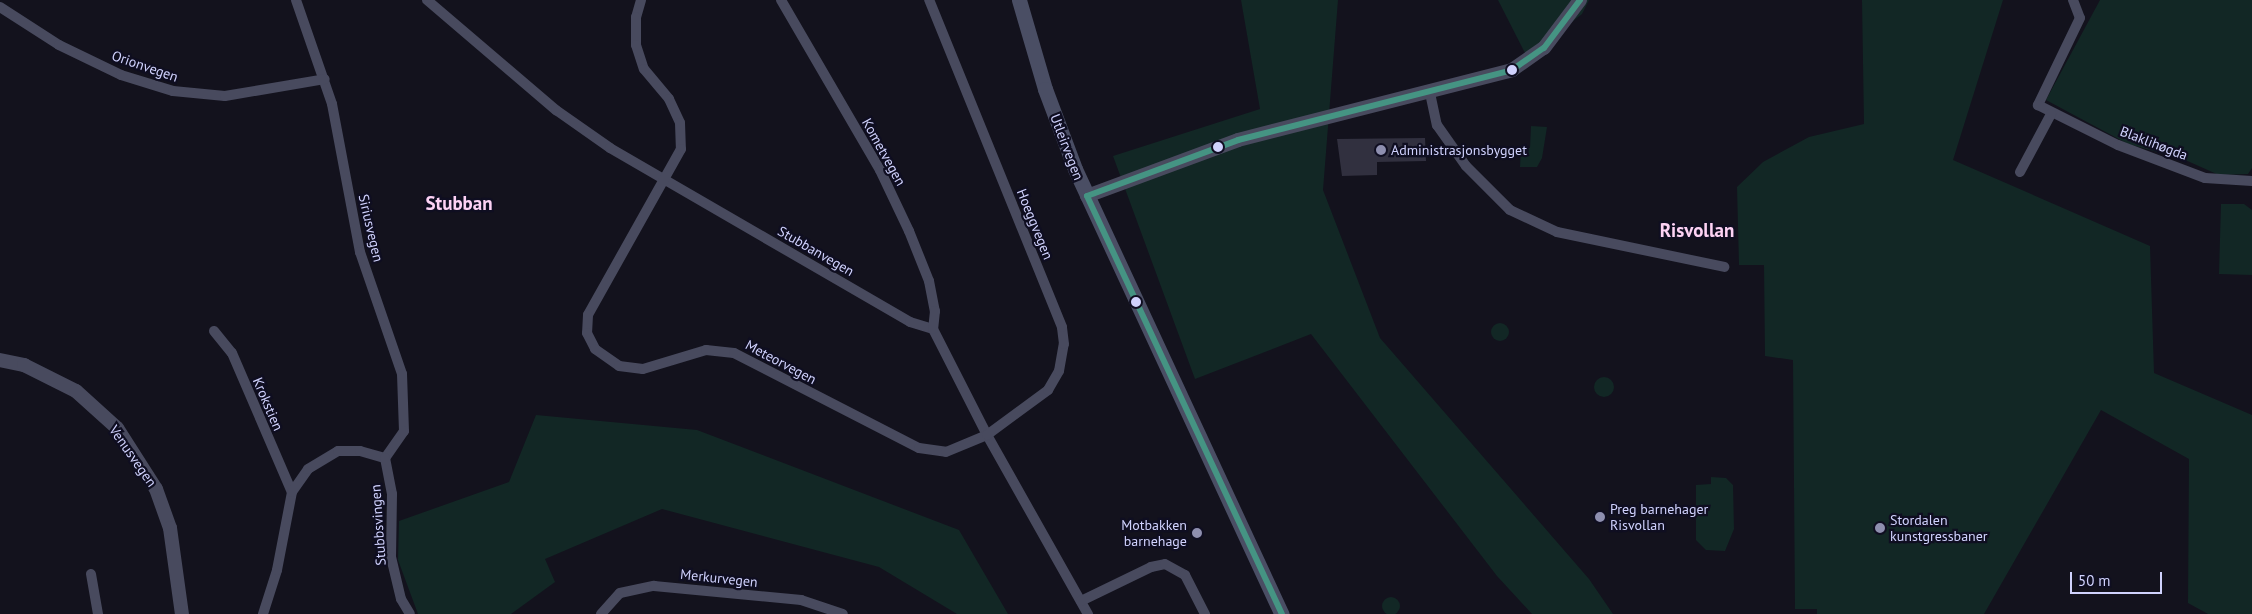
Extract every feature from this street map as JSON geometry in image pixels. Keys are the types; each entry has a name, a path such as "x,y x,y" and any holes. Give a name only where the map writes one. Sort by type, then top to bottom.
{"main road":[{"name":"Utleirvegen","path":"1019,0 1045,89 1087,196 1282,614"}],"street":[{"name":"Siriusvegen","path":"296,0 325,79 360,252 402,374 404,432 385,458"},
{"name":"Stubbanvegen","path":"427,0 556,110 663,181 910,322 933,329"},
{"path":"641,0 636,17 636,45 644,69 669,99 682,134 681,149 663,181"},
{"name":"Kometvegen","path":"781,0 880,170 909,231 929,281 935,310 933,329"},
{"name":"Hoeggvegen","path":"929,0 1062,328 1062,358 1048,390 987,435"},
{"path":"1087,196 1238,140 1430,93 1512,70 1544,48 1580,0"},
{"path":"2020,172 2051,114 2041,108 2037,100 2080,18 2073,0"},
{"name":"Orionvegen","path":"0,7 59,45 121,75 173,91 225,96 325,79"},
{"path":"1430,93 1437,125 1466,166 1510,210 1557,232 1724,267"},
{"name":"Blaklihøgda","path":"2051,114 2118,145 2205,178 2252,181"},
{"name":"Meteorvegen","path":"663,181 588,315 587,333 601,356 618,366 643,369 694,352 720,350 919,448 946,452 987,435"},
{"path":"933,329 987,435 1088,614"},
{"name":"Krokstien","path":"214,331 232,353 292,492"},
{"name":"Venusvegen","path":"0,360 24,365 76,392 117,428 156,489 170,528 182,614"},
{"path":"263,614 278,570 292,492 308,468 328,453 360,451 385,458"},
{"name":"Stubbsvingen","path":"385,458 392,494 391,557 401,599 410,614"},
{"path":"1081,601 1151,567 1165,564 1185,574 1205,614"},
{"path":"91,574 98,614"},
{"name":"Merkurvegen","path":"601,614 620,593 654,586 801,600 843,614"}],"green space":[{"path":"1241,0 1338,0 1323,190 1380,338 1589,579 1613,614 1532,614 1497,576 1311,334 1195,379 1113,156 1260,109"},
{"path":"1498,0 1589,0 1582,14 1527,57"},
{"path":"1862,0 2003,0 1953,160 2150,246 2154,373 2252,415 2252,614 2208,614 2188,603 2189,459 2101,410 1984,614 1817,614 1817,609 1795,609 1793,360 1765,356 1764,265 1739,265 1737,187 1763,162 1809,137 1864,124"},
{"path":"2100,0 2252,0 2252,168 2248,174 2219,175 2183,159 2128,144 2046,100"},
{"path":"1531,126 1547,127 1542,158 1537,167 1520,167 1521,148 1530,148"},
{"path":"2221,204 2244,204 2252,210 2252,275 2219,274"},
{"path":"1500,323 1508,328 1509,332 1504,340 1500,341 1492,336 1491,332 1496,324"},
{"path":"1604,377 1611,380 1614,387 1611,394 1604,397 1597,394 1594,387 1597,380"},
{"path":"536,415 697,430 959,530 1008,614 957,614 879,567 662,509 545,559 555,582 511,614 418,614 398,560 399,521 509,482"},
{"path":"1711,477 1726,478 1733,485 1734,529 1725,551 1706,550 1696,540 1696,485 1711,484"},
{"path":"1391,597 1397,600 1400,606 1397,612 1391,615 1385,612 1382,606 1385,600"}],"building":[{"name":"Administrasjonsbygget","path":"1425,138 1426,161 1377,162 1377,175 1342,176 1337,139"}],"transit line":[{"path":"1087,196 1238,140 1512,70 1544,48 1580,0"},
{"path":"1087,196 1282,614"}],"place":[{"name":"Administrasjonsbygget","path":"1381,150"},
{"name":"Preg barnehager Risvollan","path":"1600,517"},
{"name":"Stordalen kunstgressbaner","path":"1880,528"},
{"name":"Motbakken barnehage","path":"1197,533"}],"district":[{"name":"Stubban","path":"459,204"},
{"name":"Risvollan","path":"1697,231"}]}
